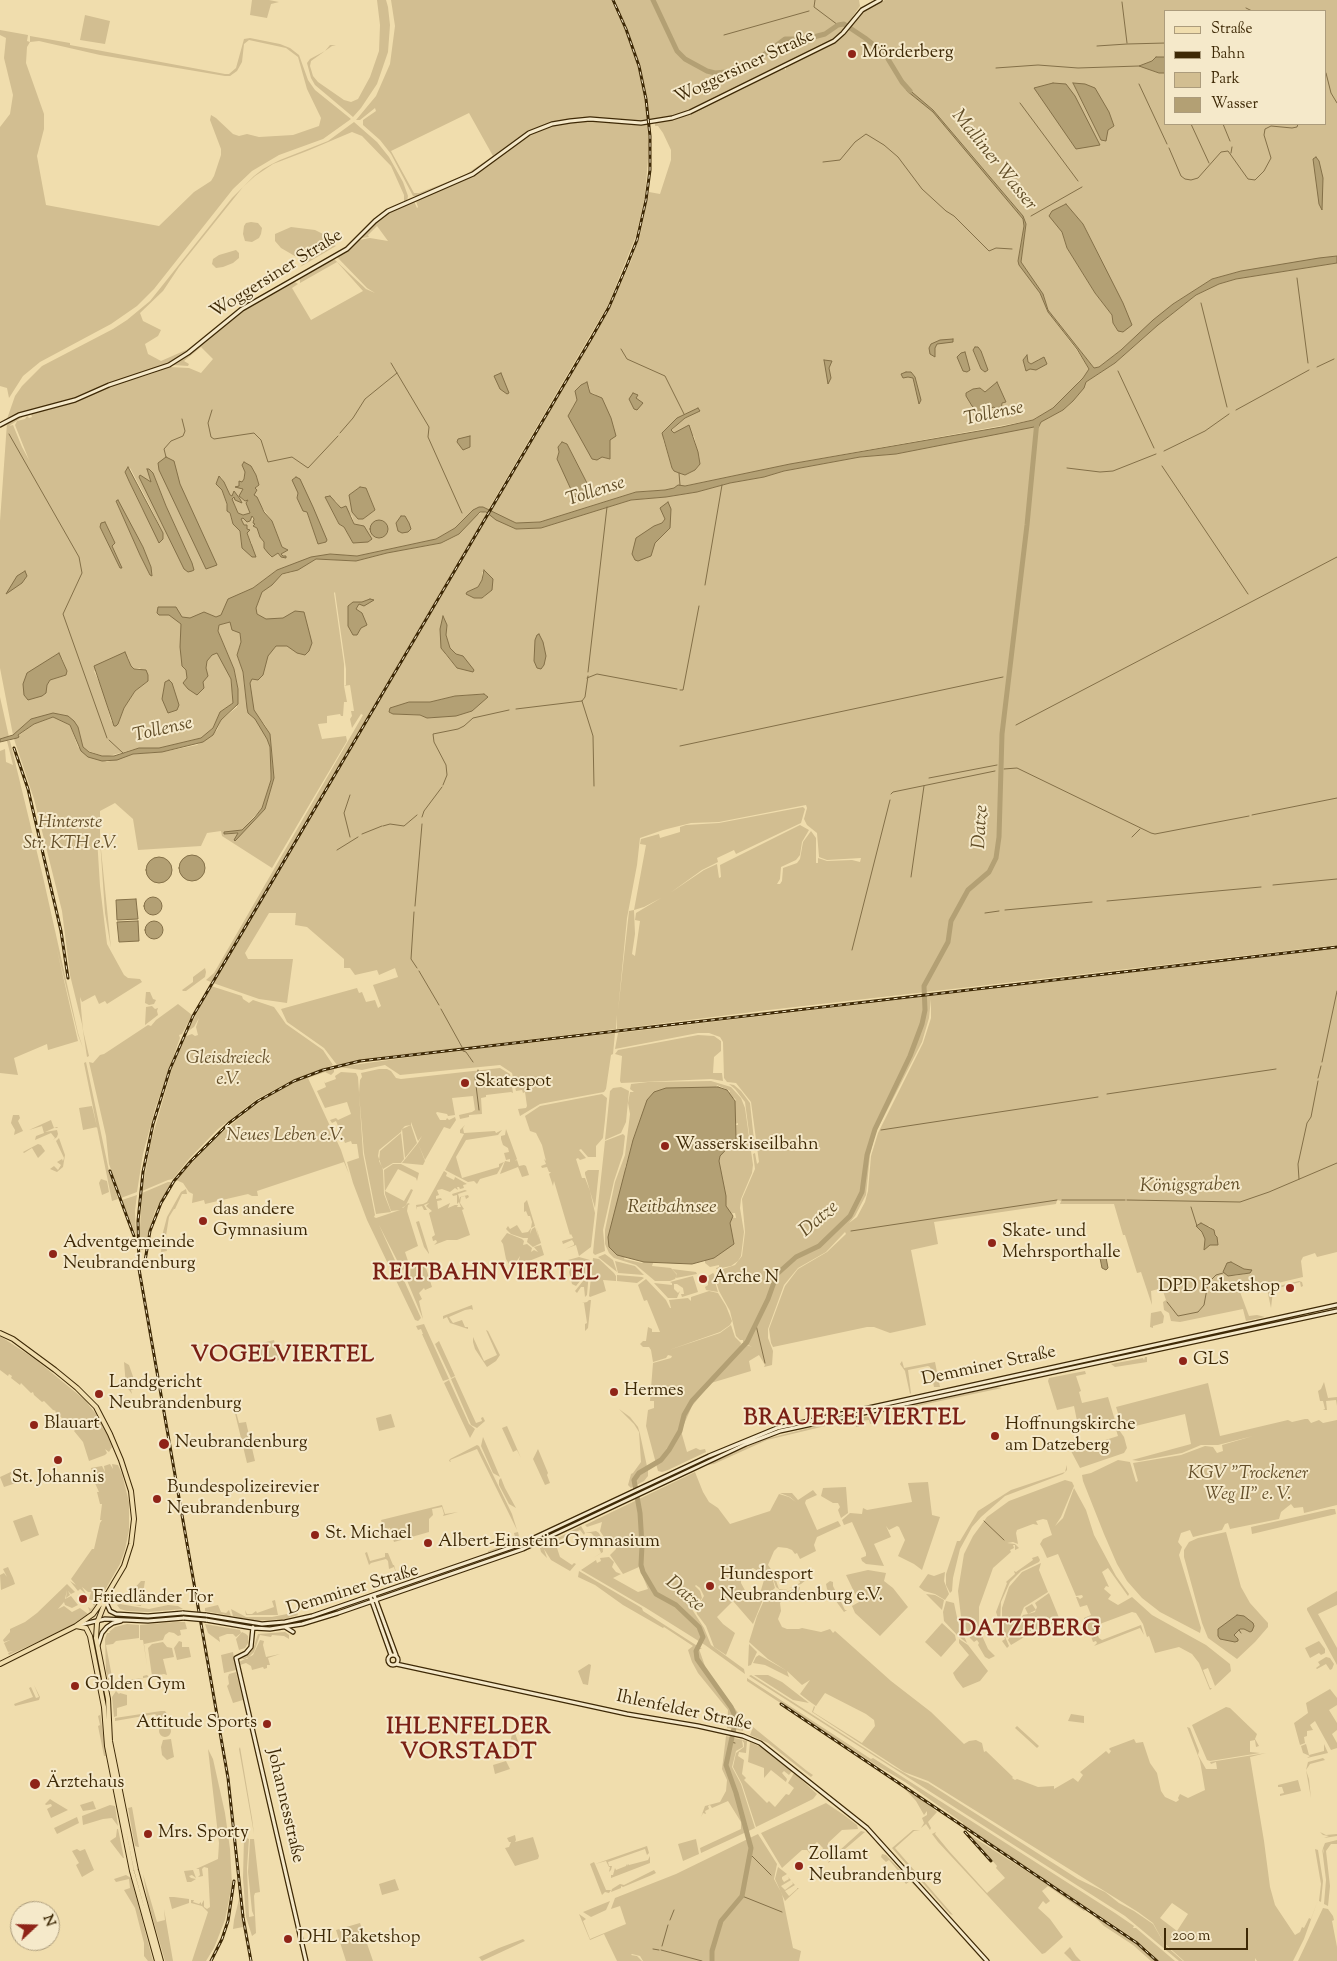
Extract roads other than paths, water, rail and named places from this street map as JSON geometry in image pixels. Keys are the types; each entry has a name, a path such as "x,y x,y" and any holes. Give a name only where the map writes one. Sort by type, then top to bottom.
{"main road":[{"name":"Woggersiner Straße","path":"0,425 20,415 75,400 109,385 169,365 188,353 242,309 347,249 375,221 388,212 473,174 518,140 536,130 570,120 590,119 634,123 656,121 681,115 834,41 864,8 880,0"},
{"name":"Demminer Straße","path":"106,1599 108,1609 116,1614 148,1616 183,1613 206,1615 253,1626 300,1620 521,1544 744,1440 777,1428 1337,1305"},
{"name":"Demminer Straße","path":"76,1626 98,1620 148,1621 184,1618 253,1626 284,1627 302,1624 523,1549 751,1442 789,1429 1337,1311"},
{"path":"0,1333 37,1356 86,1397 99,1412 115,1445 130,1491 134,1524 127,1558 108,1593 92,1614 67,1631 0,1664"},
{"path":"656,1480 658,1486"},
{"path":"573,1520 575,1525"},
{"path":"103,1690 96,1635 98,1620 108,1593"},
{"path":"372,1596 394,1655 389,1658 389,1662 396,1664 399,1660"},
{"path":"98,1648 102,1633 107,1627 113,1622 127,1620"},
{"path":"76,1626 83,1627 88,1631 110,1716 110,1741 139,1884 159,1961"},
{"name":"Johannesstraße","path":"253,1626 251,1647 246,1653 236,1658 306,1961"},
{"path":"284,1627 293,1632"},
{"name":"Ihlenfelder Straße","path":"394,1655 410,1668"},
{"name":"Ihlenfelder Straße","path":"396,1664 548,1698 738,1735 765,1746 867,1828 988,1961"}],"water":[{"path":"1156,57 1164,57 1164,73 1139,66 1152,61"},
{"path":"1053,83 1066,84 1075,96 1100,145 1076,149 1034,88"},
{"path":"1073,83 1085,84 1095,88 1109,112 1114,126 1108,130 1106,141 1101,140"},
{"path":"906,87 933,110 1023,216 1026,224 1021,262 1043,294 1048,310 1094,368 1099,367 1121,350 1173,304 1212,279 1241,271 1319,258 1337,256 1337,263 1236,279 1219,284 1196,295 1115,363 1086,382 1084,388 1073,401 1063,410 1041,422 1038,428 1034,427 896,454 860,457 784,471 697,492 631,500 541,528 516,529 496,520 486,512 480,512 459,534 441,543 356,561 316,559 298,570 282,574 262,592 256,608 257,614 266,619 283,618 295,611 304,612 312,643 305,655 297,653 287,646 276,646 268,656 263,675 258,680 252,679 250,683 254,710 270,734 274,778 265,809 235,841 238,833 224,834 224,832 242,830 255,817 262,808 271,780 271,774 270,747 267,739 255,719 248,713 243,672 237,655 241,642 240,633 232,630 230,622 219,625 218,631 234,669 238,689 238,704 221,720 213,735 203,742 162,752 133,754 117,760 102,761 88,757 81,751 70,725 53,717 34,724 18,735 19,737 17,738 0,742 0,739 13,735 31,719 53,713 68,716 74,721 78,727 83,747 89,752 102,756 114,756 139,748 159,748 201,738 213,728 220,712 233,703 231,679 217,653 212,655 207,661 208,676 203,682 204,688 197,695 188,689 183,683 187,678 186,670 182,666 180,647 181,624 169,615 159,615 157,613 158,607 176,607 182,617 190,618 204,612 216,617 221,615 228,599 253,588 277,570 311,557 330,554 357,556 436,539 455,528 473,510 479,507 483,507 516,523 540,522 636,492 665,490 678,485 685,486 790,464 1002,427 1033,420 1053,408 1083,378 1089,369 1077,349 1048,312 1040,293 1019,265 1018,261 1024,226 1023,219 933,112 907,91"},
{"path":"1316,157 1319,161 1323,178 1322,210 1319,204 1313,159"},
{"path":"1066,204 1083,224 1123,303 1132,325 1123,332 1118,331 1113,323 1112,315 1095,293 1067,248 1062,232 1049,216 1052,211"},
{"path":"953,339 953,342 937,344 935,357 930,354 929,348 931,344 940,340"},
{"path":"975,347 978,347 981,351 988,370 985,372 981,369 973,350"},
{"path":"965,352 970,370 967,372 963,371 957,357"},
{"path":"1027,355 1028,362 1031,364 1044,357 1047,364 1036,370 1030,369 1026,371 1023,360"},
{"path":"824,360 832,361 829,368 831,378 828,384"},
{"path":"911,372 915,377 921,400 919,404 913,378 903,378 901,374"},
{"path":"501,373 509,393 507,394 500,389 494,376"},
{"path":"587,382 590,393 602,398 611,418 616,436 610,440 610,459 602,457 597,460 592,459 568,416 577,400 575,391"},
{"path":"997,382 1006,402 1002,403 1001,411 998,412 994,407 979,412 972,406 966,393 980,388 985,392"},
{"path":"633,393 638,395 636,398 643,403 637,410 634,409 629,399"},
{"path":"698,408 700,411 685,418 671,430 674,433 689,425 698,452 700,464 695,470 685,475 674,471 672,468 662,433 677,418"},
{"path":"470,436 470,447 463,450 457,442 458,439"},
{"path":"562,442 567,444 588,485 590,494 588,497 580,498 574,496 557,459 558,447"},
{"path":"166,457 174,461 180,484 217,565 206,569 159,470 158,463"},
{"path":"244,462 251,466 256,475 259,485 255,488 257,490 254,495 272,521 282,547 288,550 281,554 286,556 286,558 281,557 278,553 272,557 268,553 264,548 264,542 257,528 253,526 255,524 253,523 254,519 252,516 250,521 247,522 243,518 241,519 244,525 247,525 247,529 250,530 247,533 256,557 252,557 242,548 240,531 233,524 230,513 227,511 227,504 222,490 216,484 219,476 230,495 232,496 234,491 240,499 242,503 235,500 234,497 232,499 238,513 243,515 250,513 246,503 248,500 245,501 239,496 243,489 235,487 239,486 239,481 242,482 244,479 245,472 242,465"},
{"path":"128,467 163,533 163,539 159,543 125,472"},
{"path":"147,469 153,473 192,563 194,570 192,571 188,572 184,569 139,477 140,475 151,482"},
{"path":"296,477 300,479 313,507 327,540 326,542 318,544 307,512 303,511 297,498 298,493 292,480"},
{"path":"360,487 366,488 375,510 363,519 358,519 352,512 349,495"},
{"path":"330,496 341,508 346,506 354,524 364,526 372,539 368,542 353,543 344,527 339,524 325,497"},
{"path":"118,500 143,547 151,567 152,576 140,555 116,501"},
{"path":"668,502 671,509 670,528 655,543 651,556 638,561 635,560 632,554 636,538 662,523 665,519 660,508"},
{"path":"401,516 405,516 409,523 411,529 408,532 402,533 398,531 396,523"},
{"path":"379,520 385,523 388,529 385,535 379,538 373,535 370,529 373,523"},
{"path":"105,522 115,543 112,546 122,568 120,568 100,527 101,523"},
{"path":"484,570 493,579 492,590 482,598 474,598 466,594 478,587"},
{"path":"25,571 27,576 22,583 6,594 17,576"},
{"path":"370,599 374,600 364,606 359,604 356,609 362,613 367,625 361,628 357,635 353,635 348,626 348,606 353,602 362,602"},
{"path":"443,616 447,625 446,635 450,648 456,654 463,656 474,670 473,672 457,668 441,648 440,629"},
{"path":"539,634 546,656 541,669 537,668 534,661 535,640"},
{"path":"125,652 134,669 146,670 148,681 135,691 124,708 118,724 114,726 94,666"},
{"path":"59,653 67,671 66,675 50,680 46,693 28,700 24,695 23,684 27,673"},
{"path":"169,680 172,683 179,705 177,710 168,713 162,699 165,682"},
{"path":"484,694 488,697 472,711 456,716 427,718 420,715 393,714 389,712 390,708 409,702 430,702 455,696"},
{"path":"192,855 201,859 205,868 201,877 192,881 183,877 179,868 183,859"},
{"path":"159,857 168,861 172,870 168,879 159,883 150,879 146,870 150,861"},
{"path":"153,897 160,899 162,906 160,913 153,915 146,913 144,906 146,899"},
{"path":"136,899 138,919 117,920 116,900"},
{"path":"138,921 139,941 119,942 117,922"},
{"path":"154,921 161,923 163,930 161,937 154,939 147,937 145,930 147,923"},
{"name":"Reitbahnsee","path":"718,1087 727,1090 735,1101 736,1139 720,1156 719,1161 726,1196 726,1206 733,1216 730,1223 734,1244 714,1258 692,1264 644,1262 617,1255 609,1247 608,1237 633,1140 647,1100 654,1092 666,1088"},
{"path":"1201,1223 1214,1230 1218,1245 1210,1245 1204,1250 1205,1239 1202,1232 1196,1226"},
{"path":"1100,1251 1105,1252 1108,1268 1106,1270 1102,1268"},
{"path":"1231,1262 1244,1269 1252,1270 1250,1273 1228,1276 1223,1272 1227,1263"},
{"path":"1237,1615 1244,1616 1253,1623 1252,1631 1240,1629 1234,1635 1238,1639 1235,1642 1220,1639 1218,1629"}],"waterway":[{"path":"653,0 677,51 685,59 707,71 715,73 737,71 747,67 785,39 806,39 825,34 838,25 844,24 885,54 902,82 910,91"},
{"path":"815,0 814,7 838,25"},
{"path":"1122,2 1127,43"},
{"path":"1246,8 1250,10"},
{"path":"724,35 809,11"},
{"path":"1097,46 1164,43"},
{"path":"996,68 1038,65 1078,68 1139,66"},
{"path":"1327,77 1331,93 1337,103"},
{"path":"1139,84 1167,144"},
{"path":"1020,103 1078,181"},
{"path":"1191,125 1209,163"},
{"path":"1223,125 1230,141"},
{"path":"1169,148 1181,176 1185,179 1198,178 1221,152 1228,151 1248,179 1255,180 1264,171 1271,158 1264,135 1265,129 1271,126 1292,128 1298,125"},
{"path":"823,162 840,160 855,142 866,134 884,145 898,157 922,189 954,216 989,251 996,248 1012,249"},
{"path":"1231,153 1232,147"},
{"name":"Malliner Wasser","path":"1031,216 1082,187"},
{"path":"1297,278 1308,363"},
{"path":"1201,303 1227,407"},
{"path":"621,349 627,359 665,376 684,414"},
{"path":"1317,367 1334,359"},
{"path":"391,363 429,427 428,437 462,513"},
{"path":"1236,410 1309,370"},
{"path":"1118,371 1154,448"},
{"path":"340,433 353,418 365,399 397,373"},
{"path":"212,410 208,423 211,437 214,439 254,433 261,440 268,462 292,457 308,468 338,436"},
{"path":"1164,451 1205,431 1229,414"},
{"path":"166,457 164,449 171,441 183,436 185,431 182,419"},
{"name":"Datze","path":"712,1961 712,1951 721,1921 742,1896 751,1848 726,1765 735,1716 731,1707 697,1659 696,1651 703,1637 699,1627 676,1605 656,1594 643,1572 641,1565 640,1513 634,1480 639,1473 661,1460 680,1431 684,1415 692,1401 747,1342 768,1299 777,1274 796,1257 819,1246 850,1216 862,1192 867,1155 875,1129 910,1056 922,1024 925,1010 924,986 948,942 951,921 968,890 989,872 996,858 999,837 1002,734 1027,525 1037,421"},
{"path":"9,434 79,557 82,573 63,614 107,738"},
{"path":"1067,468 1100,472 1113,471 1156,454"},
{"path":"1162,466 1248,594"},
{"path":"679,473 680,485"},
{"path":"705,585 722,485"},
{"name":"Tollense","path":"588,672 607,507"},
{"path":"1016,725 1337,557"},
{"path":"680,690 683,690 699,606"},
{"path":"587,678 597,674 677,689"},
{"path":"516,709 582,701 585,697 588,676"},
{"path":"680,746 1003,677"},
{"path":"582,701 593,736 594,786"},
{"path":"443,785 447,775 446,765 434,742 433,734 458,729 473,718 509,710"},
{"path":"109,740 123,753"},
{"path":"929,778 997,765"},
{"path":"1004,769 1017,768 1155,834 1249,816"},
{"path":"891,794 893,792 995,771"},
{"path":"911,877 924,786"},
{"path":"422,817 424,811 442,787"},
{"path":"350,795 344,813 350,837"},
{"path":"1252,815 1337,798"},
{"path":"852,950 890,800"},
{"path":"383,826 390,824 404,826 417,815"},
{"path":"415,906 422,824"},
{"path":"362,834 382,826"},
{"path":"1132,837 1140,829"},
{"path":"337,850 358,837"},
{"path":"1273,885 1337,879"},
{"path":"1107,901 1261,887"},
{"path":"1005,910 1092,902"},
{"path":"985,913 999,911"},
{"path":"414,912 411,959 417,968"},
{"path":"419,971 439,1005"},
{"path":"1322,1062 1337,991"},
{"path":"441,1009 462,1047"},
{"path":"463,1051 466,1052 473,1062"},
{"path":"1318,1078 1321,1066"},
{"path":"1107,1094 1276,1069"},
{"path":"475,1077 479,1110"},
{"path":"1299,1179 1298,1164 1307,1123 1311,1117 1318,1081"},
{"path":"881,1130 1098,1097"},
{"name":"Königsgraben","path":"1127,1200 1240,1202 1269,1192 1337,1163"},
{"name":"Königsgraben","path":"851,1231 1057,1200"},
{"name":"Königsgraben","path":"1062,1200 1125,1200"},
{"path":"1191,1207 1197,1226"},
{"path":"1167,1302 1178,1316 1198,1312 1204,1305 1208,1283 1216,1275 1223,1273"},
{"path":"756,1325 765,1363"},
{"path":"984,1521 1004,1540"},
{"name":"Datze","path":"731,1742 735,1743"},
{"path":"751,1855 771,1875"},
{"path":"742,1896 782,1912"},
{"path":"670,1920 674,1910"},
{"path":"662,1946 668,1925"},
{"path":"653,1949 659,1950"},
{"path":"661,1950 702,1961"}],"railway":[{"path":"251,1961 243,1917 228,1778 139,1269 138,1221 143,1172 153,1124 170,1069 193,1016 592,337 609,307 627,265 637,240 646,200 650,170 650,136 646,99 639,66 613,0"},
{"path":"14,748 28,789 61,931 68,978"},
{"path":"144,1267 150,1231 161,1203 174,1181 191,1161 229,1123 258,1101 294,1081 323,1070 360,1061 1337,947"},
{"path":"110,1171 134,1236"},
{"path":"781,1704 1137,1943 1157,1961"},
{"path":"965,1832 991,1861"},
{"path":"211,1961 222,1939 228,1921 234,1881"}],"place":[{"name":"Mörderberg","path":"852,54"},
{"name":"Skatespot","path":"465,1083"},
{"name":"Wasserskiseilbahn","path":"665,1146"},
{"name":"das andere Gymnasium","path":"203,1221"},
{"name":"Skate- und Mehrsporthalle","path":"992,1243"},
{"name":"Adventgemeinde Neubrandenburg","path":"53,1254"},
{"name":"Arche N","path":"703,1279"},
{"name":"DPD Paketshop","path":"1290,1288"},
{"name":"GLS","path":"1183,1361"},
{"name":"Hermes","path":"614,1392"},
{"name":"Landgericht Neubrandenburg","path":"99,1394"},
{"name":"Blauart","path":"34,1425"},
{"name":"Hoffnungskirche am Datzeberg","path":"995,1436"},
{"name":"Neubrandenburg","path":"164,1444"},
{"name":"St. Johannis","path":"58,1460"},
{"name":"Bundespolizeirevier Neubrandenburg","path":"157,1499"},
{"name":"St. Michael","path":"315,1535"},
{"name":"Albert-Einstein-Gymnasium","path":"428,1543"},
{"name":"Hundesport Neubrandenburg e.V.","path":"710,1586"},
{"name":"Friedländer Tor","path":"83,1599"},
{"name":"Golden Gym","path":"75,1686"},
{"name":"Attitude Sports","path":"267,1724"},
{"name":"Ärztehaus","path":"35,1784"},
{"name":"Mrs. Sporty","path":"148,1834"},
{"name":"Zollamt Neubrandenburg","path":"799,1866"},
{"name":"DHL Paketshop","path":"288,1939"}],"district":[{"name":"REITBAHNVIERTEL","path":"486,1275"},
{"name":"VOGELVIERTEL","path":"283,1357"},
{"name":"BRAUEREIVIERTEL","path":"855,1420"},
{"name":"DATZEBERG","path":"1030,1631"},
{"name":"IHLENFELDER VORSTADT","path":"469,1742"}],"park label":[{"name":"Hinterste Str. KTH e.V.","path":"70,834"},
{"name":"Gleisdreieck e.V.","path":"228,1070"},
{"name":"Neues Leben e.V.","path":"285,1137"},
{"name":"KGV \"Trockener Weg II\" e. V.","path":"1248,1485"}]}
